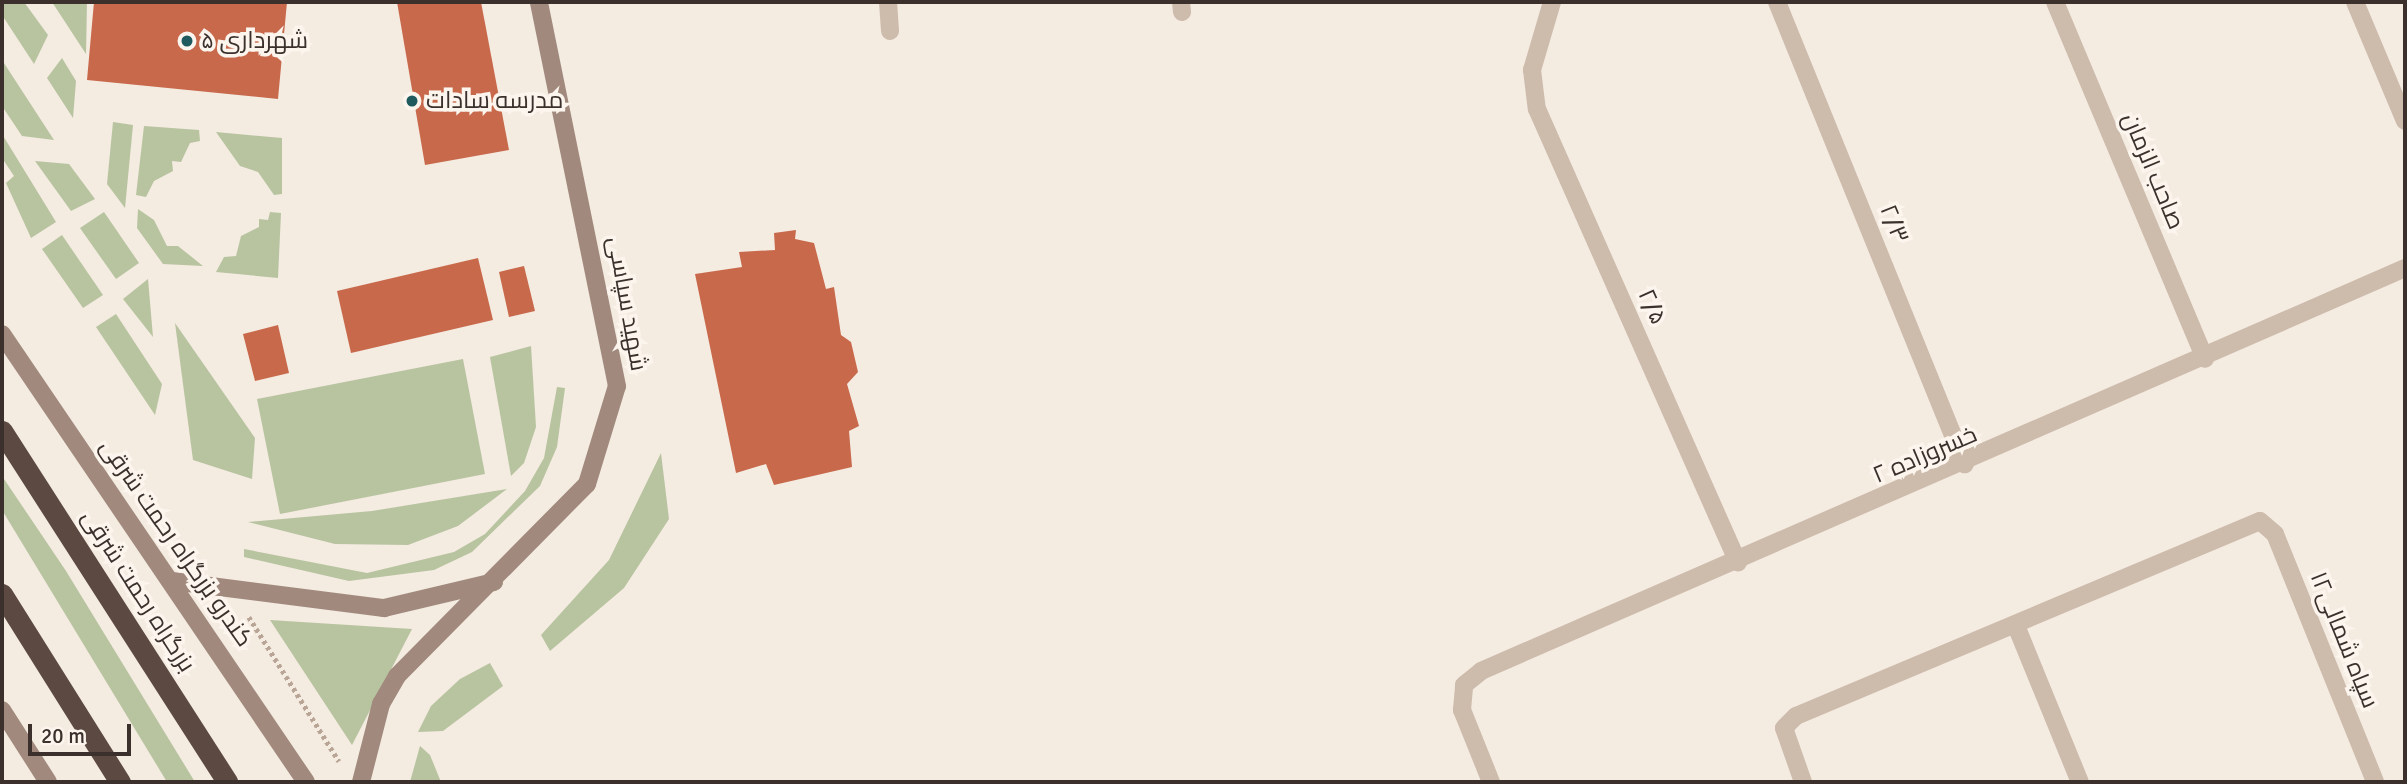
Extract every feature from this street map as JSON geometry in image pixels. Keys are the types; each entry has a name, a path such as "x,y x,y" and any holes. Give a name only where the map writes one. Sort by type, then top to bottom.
{"highway":[{"name":"بزرگراه رحمت شرقی","path":"2,431 228,782"},
{"path":"2,594 120,782"}],"street":[{"name":"شهید سپاسی","path":"361,782 381,704 397,676 497,581 587,484 617,386 539,2"},
{"path":"888,2 890,31"},
{"name":"۲/۵","path":"1552,2 1532,70 1537,109 1738,562"},
{"name":"۲/۳","path":"1777,2 1965,464"},
{"name":"صاحب الزمان","path":"2056,2 2205,359"},
{"path":"2355,2 2405,121"},
{"name":"خسروزاده ۲","path":"1491,782 1462,710 1464,685 1480,671 1965,464 2405,268"},
{"name":"کندرو بزرگراه رحمت شرقی","path":"2,334 306,782"},
{"name":"سپاه شمالی۱۲","path":"2017,628 2260,521 2274,534 2375,782"},
{"path":"172,581 236,593 384,608 497,581"},
{"path":"1803,782 1784,728 1796,716 2017,628 2080,782"},
{"path":"2,710 48,782"}],"path":[{"path":"236,593 345,771"}],"green space":[{"path":"2,2 24,2 48,35 34,64 2,15"},
{"path":"52,2 87,2 86,54"},
{"path":"62,58 76,81 73,118 47,78"},
{"path":"2,60 54,140 22,136 2,106"},
{"path":"113,122 133,125 125,208 107,184"},
{"path":"144,126 199,130 200,141 190,143 181,162 172,161 173,171 154,181 146,197 136,195"},
{"path":"216,132 282,138 282,194 274,195 258,172 240,166"},
{"path":"2,134 56,222 31,238 6,183 14,176 2,158"},
{"path":"35,161 69,164 95,199 71,211"},
{"path":"138,209 154,220 167,246 178,246 203,266 163,264 137,228"},
{"path":"104,212 139,263 116,279 80,228"},
{"path":"270,212 281,213 278,278 216,272 224,257 236,256 241,236 259,227 259,219 268,220"},
{"path":"62,235 103,295 83,308 42,249"},
{"path":"148,279 153,337 123,299"},
{"path":"116,314 162,384 155,415 96,327"},
{"path":"175,323 255,438 252,479 193,460"},
{"path":"531,346 536,427 524,463 511,476 490,357"},
{"path":"463,359 485,474 280,514 257,399"},
{"path":"557,387 565,388 557,447 540,486 472,552 434,570 349,581 244,557 244,549 367,573 454,552 485,534 525,491 544,458"},
{"path":"661,453 669,519 624,588 550,651 541,635 609,560"},
{"path":"2,476 66,571 195,782 167,782 2,510"},
{"path":"507,489 458,526 408,545 335,544 248,522 372,511"},
{"path":"270,620 412,629 352,745"},
{"path":"490,663 503,686 443,731 418,732 431,706 460,679"},
{"path":"420,746 430,755 441,782 410,782"}],"building":[{"name":"شهرداری ۵","path":"94,2 287,2 278,99 87,80"},
{"path":"397,2 481,2 509,150 425,165"},
{"path":"796,230 795,239 814,243 826,289 834,287 841,335 851,342 858,372 847,384 859,426 849,431 852,467 774,485 766,464 736,473 695,274 742,267 739,252 775,250 774,233"},
{"path":"478,258 493,320 351,353 337,291"},
{"path":"524,266 535,311 509,317 499,272"},
{"path":"278,325 289,373 255,381 243,334"}],"place":[{"name":"شهرداری ۵","path":"187,41"},
{"name":"مدرسه سادات","path":"412,101"}]}
